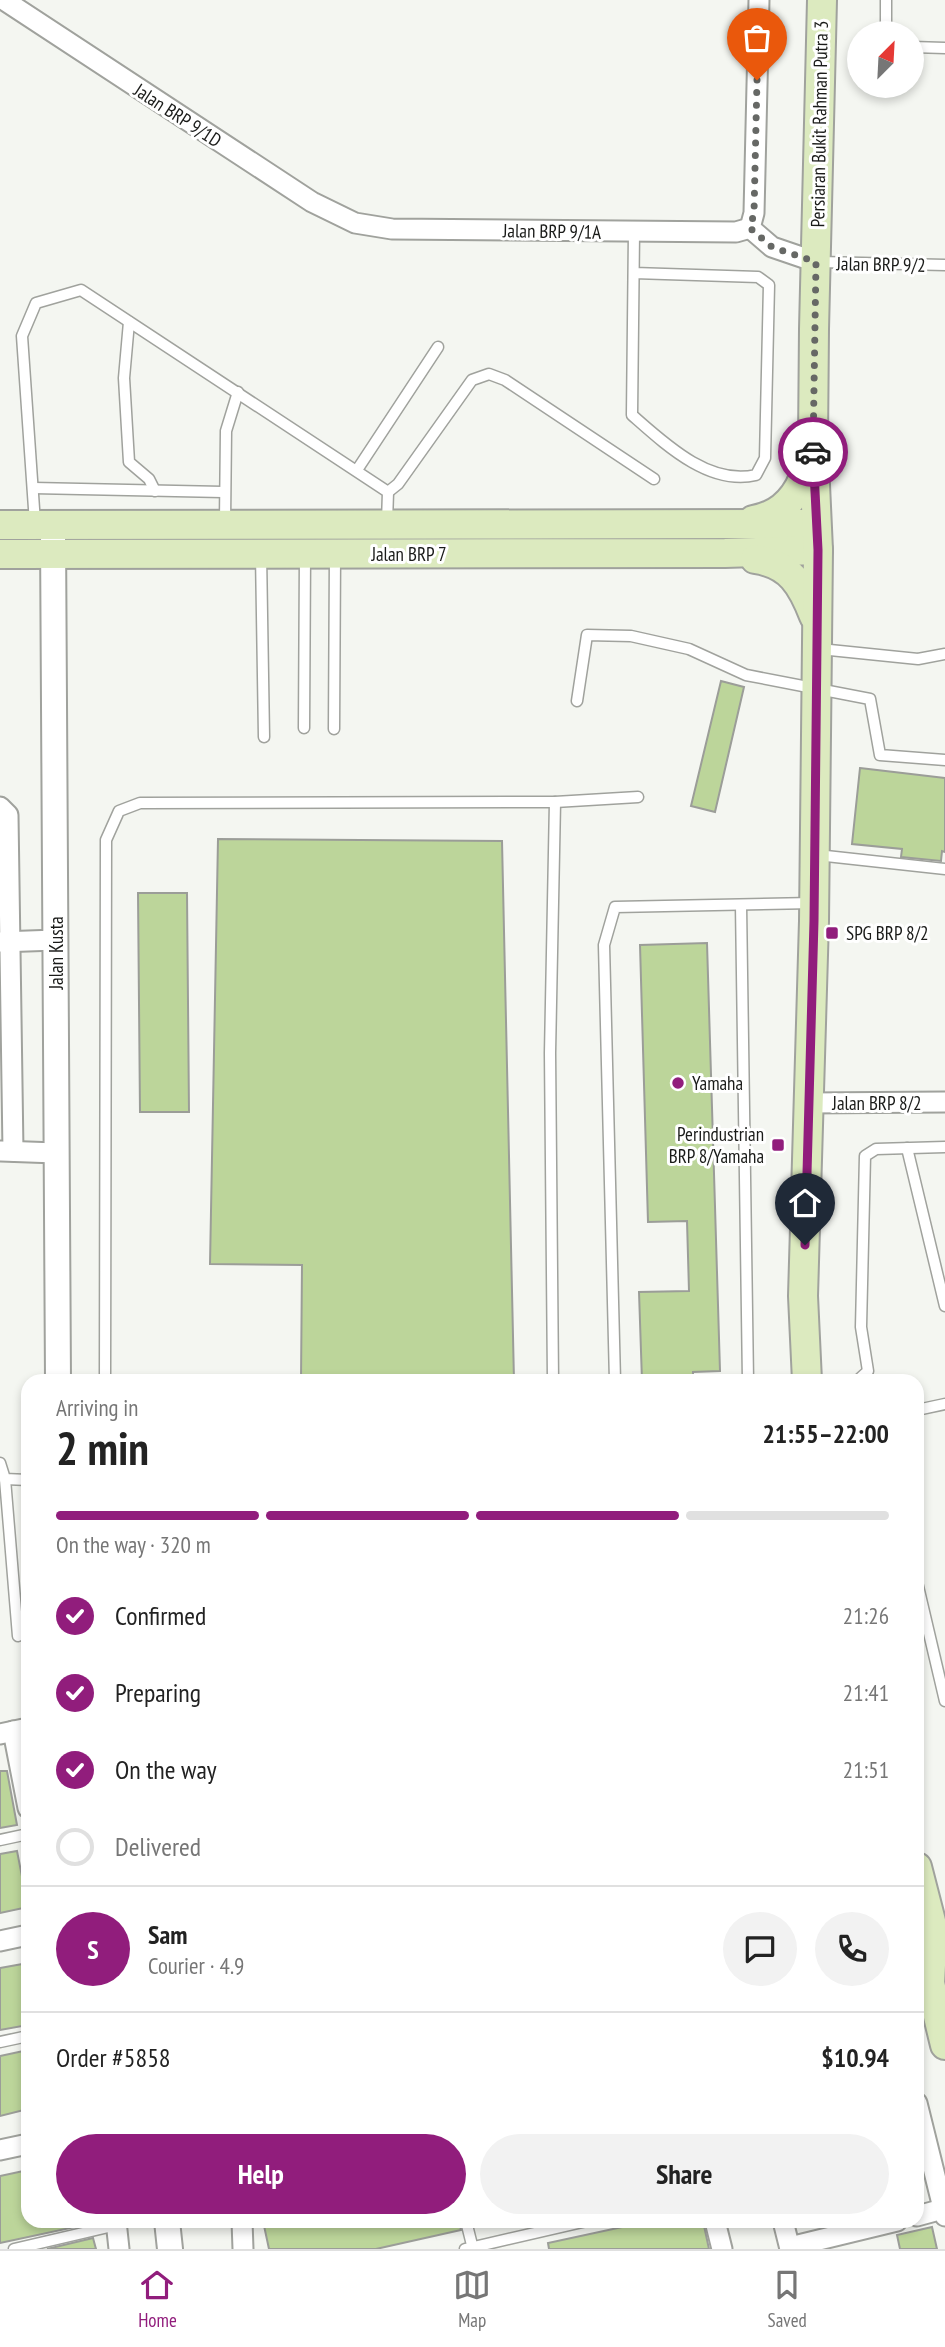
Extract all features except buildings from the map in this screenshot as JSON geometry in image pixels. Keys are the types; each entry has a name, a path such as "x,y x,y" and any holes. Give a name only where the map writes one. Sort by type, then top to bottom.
{"main road":[{"name":"Persiaran Bukit Rahman Putra 3","path":"807,1374 803,1296 813,903 817,537 813,441 822,0"},
{"path":"715,525 764,518 779,513 793,499 806,475 813,441"},
{"name":"Jalan BRP 7","path":"0,526 387,523 715,525 817,537"},
{"name":"Jalan BRP 7","path":"0,554 725,553 817,537"},
{"path":"725,553 773,561 790,572 804,591 816,636"},
{"path":"924,1890 939,1940 930,1983 945,2045"}],"street":[{"name":"Jalan BRP 9/1D","path":"2,0 312,202 355,223"},
{"path":"759,0 754,213 750,228 772,247 816,262"},
{"name":"Jalan BRP 9/1A","path":"355,223 391,229 736,232 750,228"},
{"name":"Jalan Kusta","path":"44,525 54,554 58,1374"},
{"path":"0,807 8,815 4,942 6,1151 56,1153"},
{"path":"4,942 56,940"},
{"name":"Jalan BRP 8/2","path":"809,1103 945,1102"},
{"path":"14,1731 21,1770"},
{"path":"0,1941 21,1936"},
{"path":"924,2132 944,2213 924,2215"},
{"path":"0,2150 21,2146"},
{"path":"117,2228 119,2249"},
{"path":"168,2228 170,2249"},
{"path":"242,2228 243,2249"},
{"path":"717,2228 722,2249"},
{"path":"785,2228 790,2248 853,2228"}],"lane":[{"path":"886,21 887,0"},
{"path":"924,47 945,48"},
{"path":"634,232 632,415 694,463 743,478 756,475 765,458 769,285 758,277 634,273"},
{"name":"Jalan BRP 9/2","path":"816,262 945,265"},
{"path":"44,525 33,488 22,336 36,303 81,290 388,492"},
{"path":"129,322 124,378 129,463 149,479 155,491"},
{"path":"357,470 438,347"},
{"path":"387,523 388,492 398,484 472,380 489,374 505,380 654,479"},
{"path":"225,525 223,492 226,431 238,392"},
{"path":"33,488 223,492"},
{"path":"261,554 264,737"},
{"path":"304,728 305,554"},
{"path":"334,729 335,554"},
{"path":"577,701 587,635 643,638 689,649 746,675 870,699 880,755 945,760"},
{"path":"816,636 918,659 945,654"},
{"path":"105,1374 108,1024 106,840 119,811 139,803 555,802 638,797"},
{"path":"553,1374 550,1053 555,802"},
{"path":"813,854 945,869"},
{"path":"615,1374 604,945 615,907 813,903"},
{"path":"741,905 748,1374"},
{"path":"865,1374 868,1371 861,1327 864,1161 868,1152 876,1149 945,1147"},
{"path":"907,1148 945,1306"},
{"path":"924,1408 945,1404"},
{"path":"0,1463 18,1636"},
{"path":"924,1611 945,1701"},
{"path":"0,1840 21,1836"},
{"path":"0,2042 21,2038"},
{"path":"14,2249 96,2228"},
{"path":"467,2228 470,2248 557,2228"}],"way so far":[{"path":"757,80 754,213 750,228 760,240 772,247 816,262 813,452"}],"place":[{"name":"SPG BRP 8/2","path":"832,933"},
{"name":"Yamaha","path":"678,1083"},
{"name":"Perindustrian BRP 8/Yamaha","path":"778,1145"}],"route":[{"path":"805,1245 814,921 818,550 813,452"}]}
